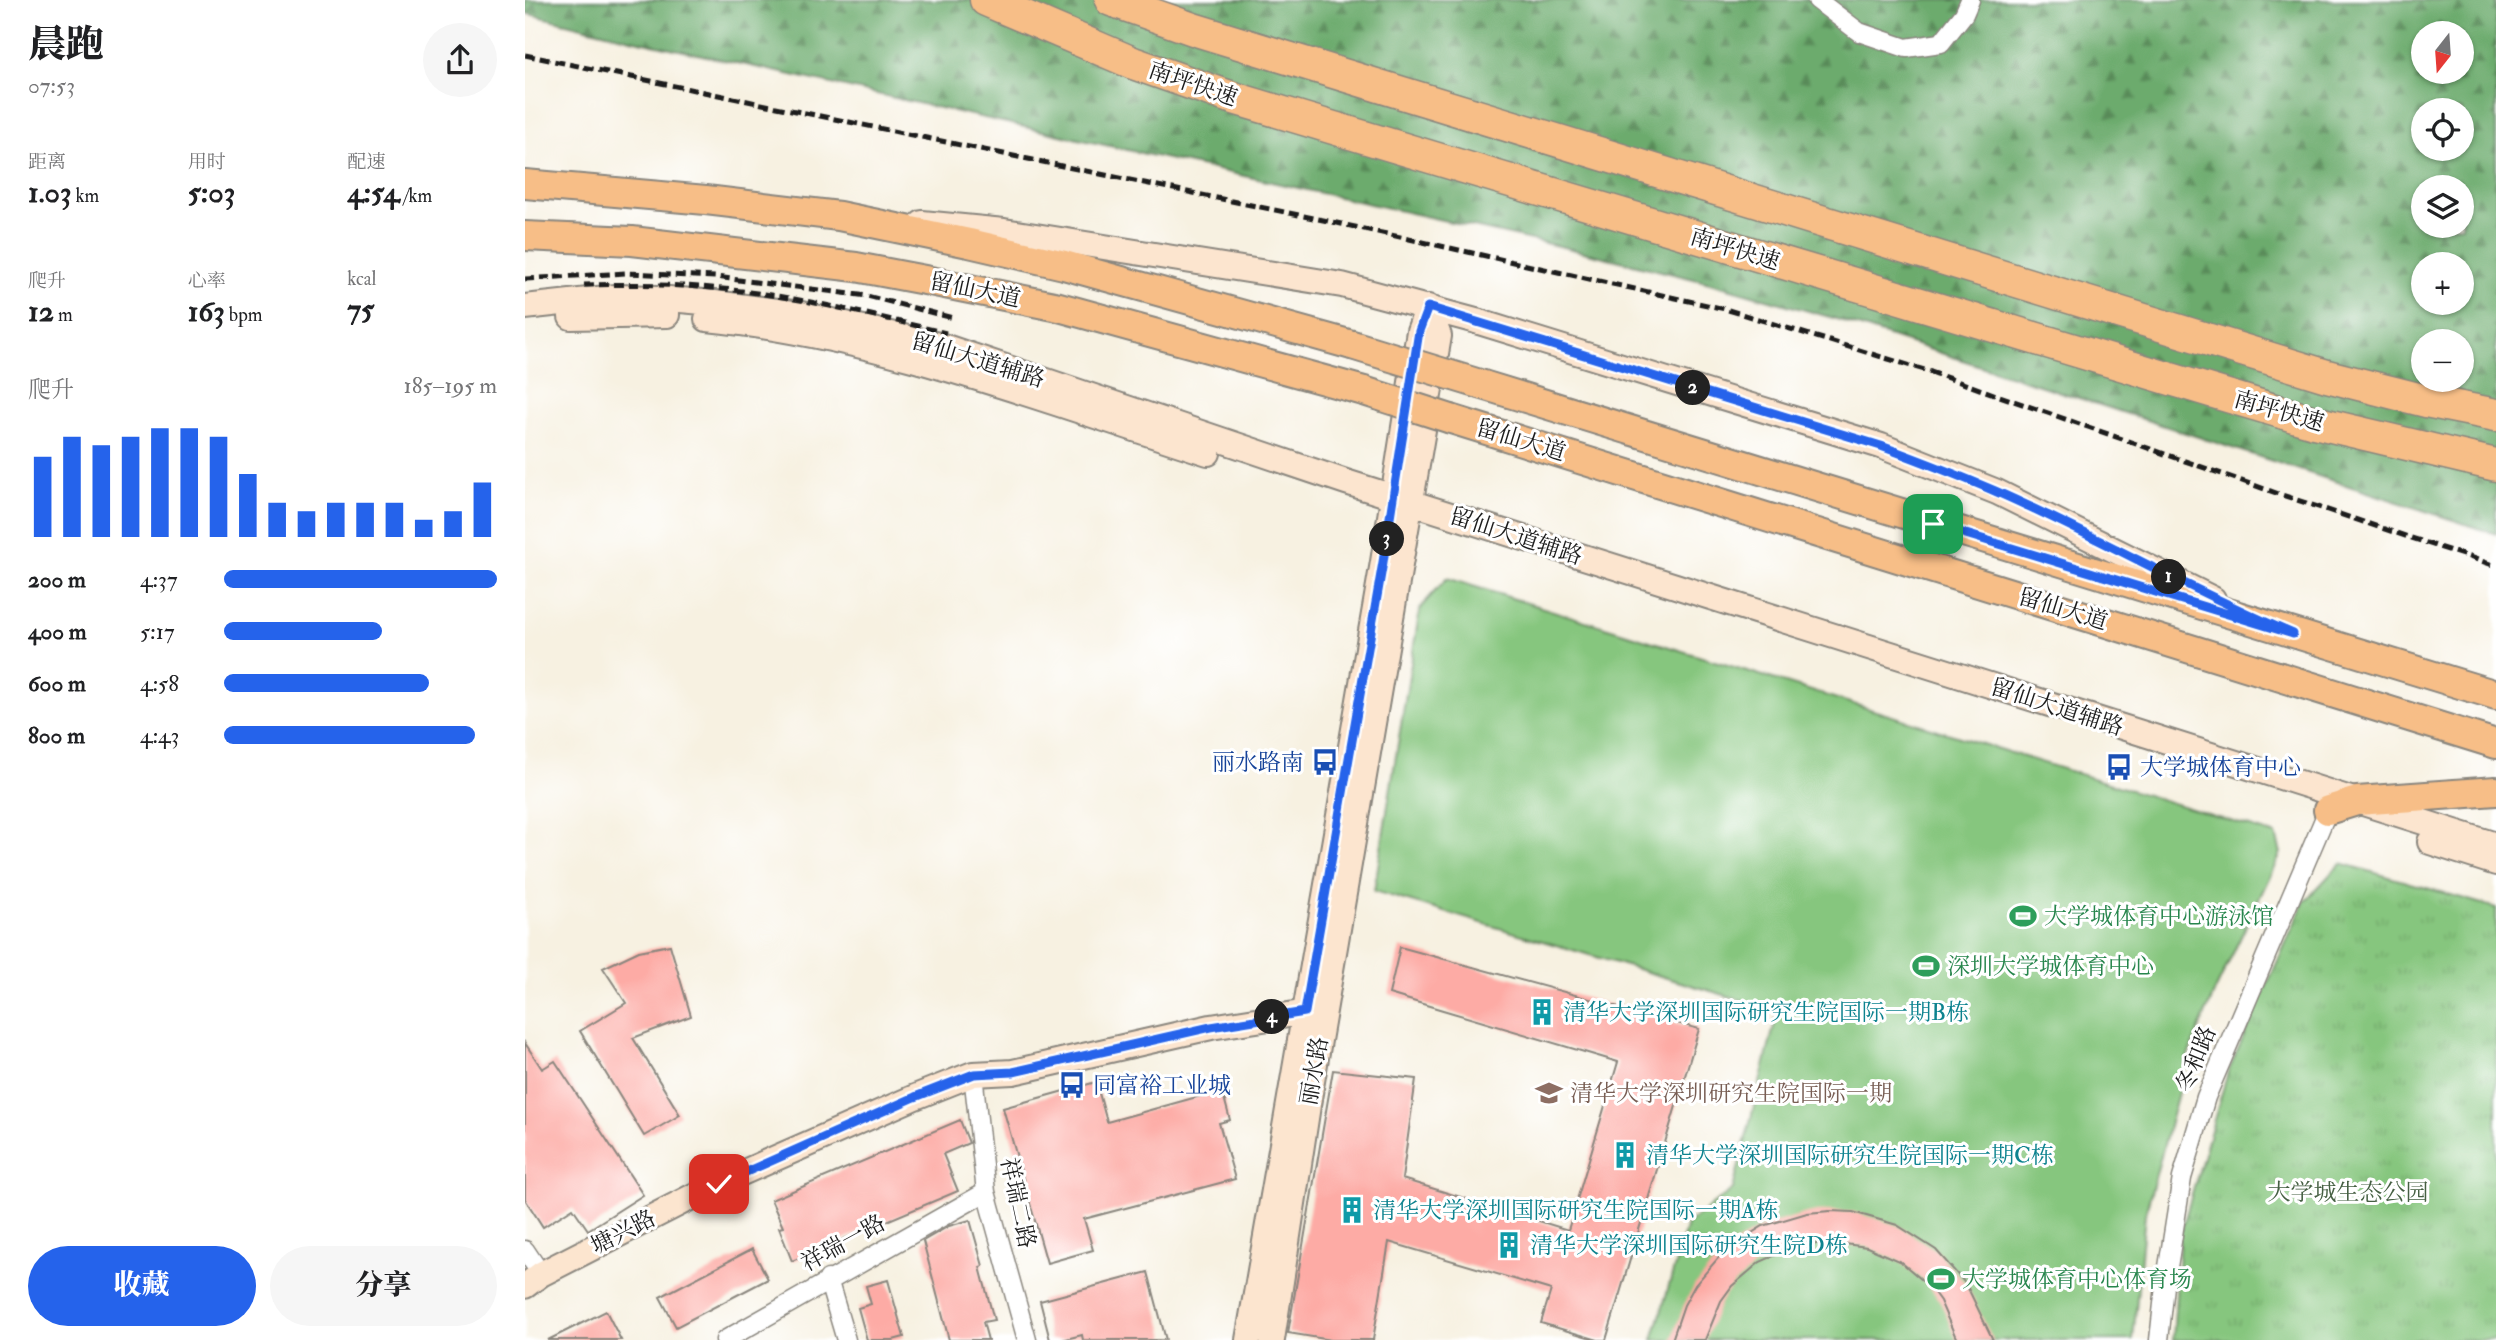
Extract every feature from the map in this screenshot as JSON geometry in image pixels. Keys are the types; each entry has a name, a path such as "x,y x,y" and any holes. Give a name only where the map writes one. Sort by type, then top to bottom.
{"highway":[{"name":"南坪快速","path":"986,0 1133,64 1227,96 2314,422 2496,465"},
{"name":"南坪快速","path":"1111,0 1193,29 2327,376 2496,415"}],"main road":[{"name":"留仙大道","path":"525,184 706,200 839,216 1064,265 1352,345 2496,695"},
{"path":"839,216 1004,231 1306,278 1428,307 1855,438 1937,467 1997,492 2199,592 2293,634"},
{"name":"留仙大道","path":"525,236 632,241 856,267 1059,307 1364,391 2496,744"},
{"name":"留仙大道辅路","path":"525,307 615,297 757,307 943,346 1401,507 2496,863"},
{"name":"丽水路","path":"1248,1340 1315,1011 1401,507 1439,336 1428,307"},
{"name":"留仙大道辅路","path":"525,322 578,316 657,314 731,321 810,333 897,354 1342,496 1401,507 2496,845"},
{"path":"2328,810 2357,801 2496,791"},
{"name":"丽水路","path":"1272,1340 1315,1011"},
{"name":"塘兴路","path":"533,1280 719,1184 915,1097 974,1074 1013,1072 1211,1027 1315,1011"}],"street":[{"path":"1817,0 1859,32 1906,48 1941,43 1964,14 1970,0"},
{"name":"冬和路","path":"2159,1340 2182,1178 2206,1097 2328,810"},
{"name":"祥瑞二路","path":"974,1074 986,1192 1027,1340"},
{"name":"祥瑞一路","path":"725,1340 828,1279 986,1192"},
{"path":"525,1250 533,1280"},
{"path":"828,1279 846,1340"}],"green space":[{"path":"525,0 2496,0 2496,534 1833,318 1710,283 1567,248 639,41 525,13"},
{"name":"深圳大学城体育中心","path":"1447,578 2276,835 2281,853 2215,991 2188,1056 2145,1215 2133,1340 1653,1340 1687,1224 1733,1189 1778,1011 1374,891 1420,608"},
{"name":"大学城生态公园","path":"2341,863 2496,908 2496,1340 2173,1340 2180,1235 2228,1072 2304,902"}],"building":[{"path":"670,945 691,1016 633,1038 680,1115 644,1136 580,1031 626,1003 603,968 639,951"},
{"path":"1400,947 1699,1029 1606,1340 1541,1323 1551,1290 1389,1242 1373,1340 1331,1340 1288,1333 1333,1070 1416,1079 1402,1179 1568,1230 1618,1062 1389,994"},
{"path":"525,1043 542,1069 555,1061 643,1195 588,1230 573,1208 543,1227 525,1199"},
{"path":"1096,1082 1107,1122 1222,1090 1230,1120 1219,1123 1235,1179 1084,1219 1093,1250 1047,1263 1003,1108"},
{"path":"960,1120 969,1143 943,1154 958,1191 792,1261 779,1228 783,1227 771,1200"},
{"name":"大学城体育中心体育场","path":"1853,1212 1897,1225 1936,1250 1966,1284 1993,1340 1957,1340 1940,1301 1929,1286 1901,1262 1867,1247 1830,1242 1794,1247 1760,1262 1732,1286 1721,1301 1705,1340 1672,1340 1684,1305 1695,1285 1725,1250 1763,1226 1807,1213"},
{"path":"970,1220 994,1320 983,1322 988,1340 949,1340 923,1241 949,1226"},
{"path":"752,1249 768,1279 676,1327 660,1297"},
{"path":"1148,1272 1166,1340 1083,1340 1082,1335 1050,1340 1040,1301"},
{"path":"888,1280 904,1337 893,1340 867,1340 858,1308 871,1304 866,1286"},
{"path":"606,1311 621,1340 548,1340"}],"railway":[{"path":"525,55 1328,221 1725,309 1931,372 2279,494 2496,566"},
{"path":"525,279 626,273 715,277 867,296 953,318"},
{"path":"584,285 663,285 742,291 832,306 946,333"}],"place":[{"name":"丽水路南","path":"1325,762"},
{"name":"大学城体育中心","path":"2119,767"},
{"name":"大学城体育中心游泳馆","path":"2023,916"},
{"name":"深圳大学城体育中心","path":"1926,966"},
{"name":"清华大学深圳国际研究生院国际一期B栋","path":"1542,1012"},
{"name":"同富裕工业城","path":"1072,1085"},
{"name":"清华大学深圳研究生院国际一期","path":"1549,1093"},
{"name":"清华大学深圳国际研究生院国际一期C栋","path":"1625,1155"},
{"name":"清华大学深圳国际研究生院国际一期A栋","path":"1352,1210"},
{"name":"清华大学深圳国际研究生院D栋","path":"1509,1245"},
{"name":"大学城体育中心体育场","path":"1941,1279"}],"route":[{"path":"719,1184 915,1097 974,1074 1013,1072 1211,1027 1305,1012 1383,562 1419,331 1428,307 1881,446 1937,467 1997,492 2199,592 2293,634 1933,524"}]}
